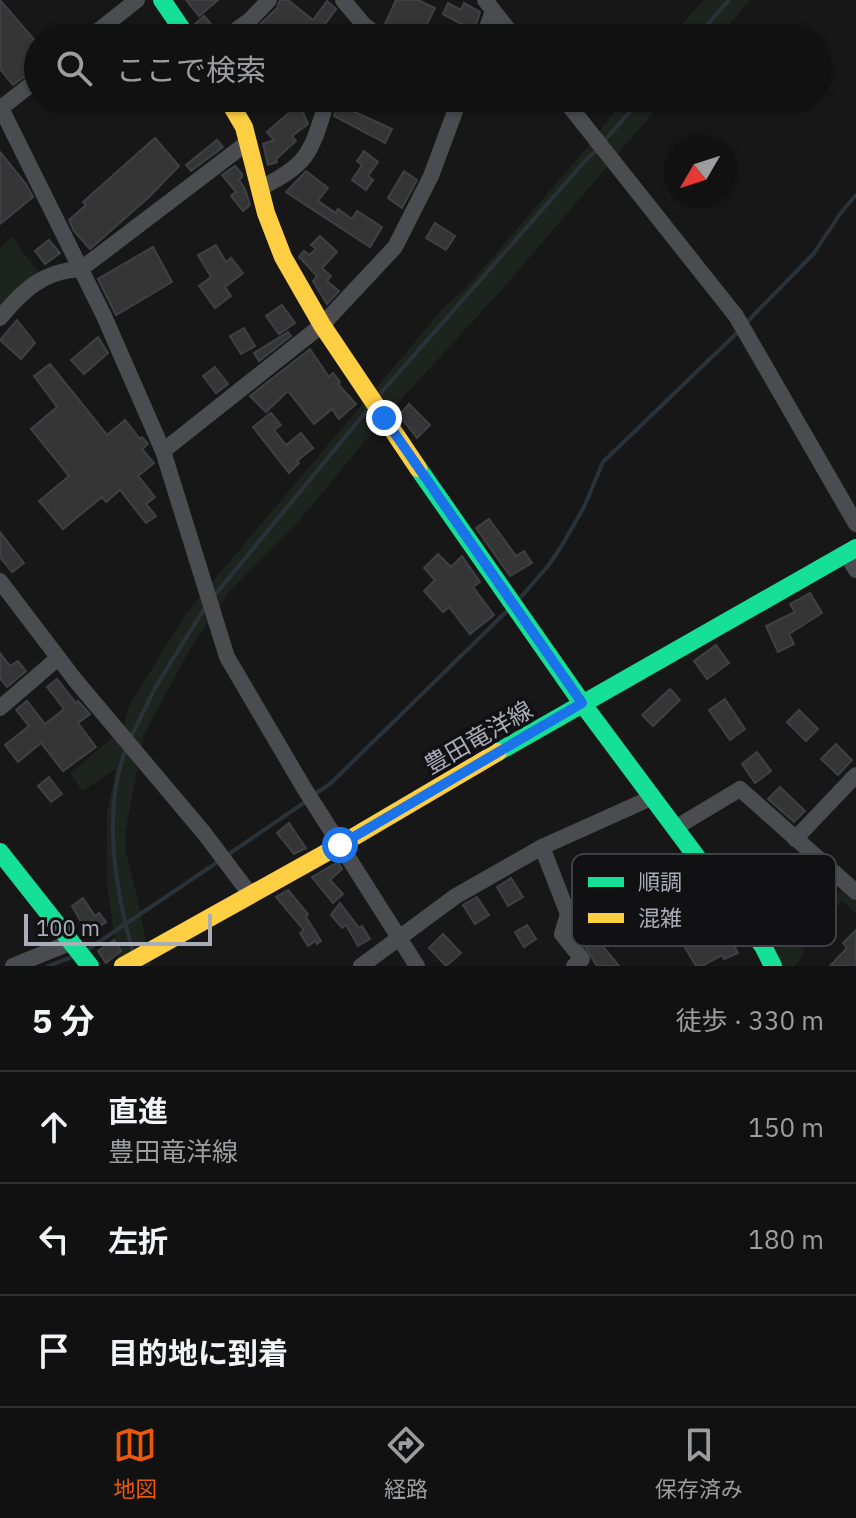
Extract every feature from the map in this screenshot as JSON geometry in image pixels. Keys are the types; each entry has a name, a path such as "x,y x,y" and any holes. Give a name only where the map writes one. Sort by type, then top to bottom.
{"street":[{"path":"107,24 137,0"},
{"path":"162,0 178,24"},
{"path":"244,24 269,0"},
{"path":"343,0 356,24"},
{"path":"489,5 504,24"},
{"path":"24,89 0,107 81,269 163,451 227,657 417,966"},
{"path":"235,112 244,127 283,257 322,325 582,703 694,854"},
{"path":"260,188 288,175 299,166 313,145 324,112"},
{"path":"163,451 322,325 395,247 431,176 455,112"},
{"path":"574,112 736,316 856,524"},
{"path":"1,313 42,277 81,269 248,142"},
{"name":"豊田竜洋線","path":"123,966 340,845 582,703 853,558"},
{"path":"0,581 58,658 204,833 250,894"},
{"path":"0,708 58,658"},
{"path":"795,839 856,775"},
{"path":"675,828 740,789 812,854"},
{"path":"361,966 456,896 542,847 651,798"},
{"path":"542,847 568,914 562,934 582,959 574,966"},
{"path":"0,852 90,966"},
{"path":"836,875 856,892"},
{"path":"13,966 72,942"},
{"path":"763,946 773,966"}],"shaded area":[{"path":"704,0 750,0 730,24 682,24"},
{"path":"614,112 654,112 506,285 384,418 299,521 230,591 192,646 144,734 126,828 125,849 151,966 119,966 107,885 107,814 116,769 82,791 70,773 119,732 122,735 128,708 186,613 446,305 464,290 592,142"},
{"path":"12,237 42,277 0,308 0,248"},
{"path":"843,890 856,901 856,914 843,901 836,907 836,896"},
{"path":"783,946 801,946 805,951 795,966 776,966 771,950"}],"building":[{"path":"0,0 24,28 24,77 13,85 0,69"},
{"path":"186,0 218,0 199,16"},
{"path":"280,0 288,0 313,20 327,1 336,9 325,24 260,24 277,8"},
{"path":"396,0 418,0 435,8 427,24 385,24"},
{"path":"448,3 461,10 464,3 480,12 476,24 461,24 443,14"},
{"path":"204,16 211,24 195,24"},
{"path":"290,112 304,112 308,124 292,136 296,141 276,159 277,162 268,165 263,144 274,140 267,132"},
{"path":"335,112 355,112 392,129 385,143 334,116"},
{"path":"155,138 179,166 90,249 74,231 69,220 86,205 83,202"},
{"path":"217,140 223,147 191,171 186,165"},
{"path":"364,151 378,162 368,176 373,180 366,190 352,180 362,165 357,161"},
{"path":"0,152 33,197 0,224"},
{"path":"235,166 242,174 239,180 250,205 243,211 231,196 236,192 222,175"},
{"path":"306,171 328,188 318,201 352,219 357,211 382,227 370,247 286,192"},
{"path":"404,171 417,180 402,208 388,198"},
{"path":"435,223 455,236 446,250 426,238"},
{"path":"320,236 337,252 322,268 331,276 327,281 339,291 327,304 313,281 317,276 299,257 304,251 309,255 316,249 311,245"},
{"path":"49,240 60,253 45,264 35,251"},
{"path":"216,245 226,262 231,258 243,273 225,287 231,296 215,308 199,286 211,277 198,255"},
{"path":"153,247 172,282 116,315 98,279"},
{"path":"282,305 295,323 279,334 266,316"},
{"path":"17,320 35,343 21,359 0,340"},
{"path":"244,328 255,346 241,354 230,336"},
{"path":"288,332 291,336 259,361 254,353"},
{"path":"98,337 108,353 84,374 71,360"},
{"path":"310,349 329,377 333,373 340,382 338,384 356,404 339,419 332,409 314,424 288,391 266,412 250,396"},
{"path":"50,364 107,435 125,420 148,444 142,449 154,463 138,476 155,497 146,504 156,516 146,523 120,490 106,502 102,497 63,529 39,501 69,476 31,429 57,407 34,376"},
{"path":"215,367 228,384 216,393 203,376"},
{"path":"409,404 430,425 417,438 399,415"},
{"path":"271,413 281,425 274,430 286,445 301,433 313,448 297,461 299,463 289,473 253,427"},
{"path":"489,519 516,556 524,551 532,563 510,576 476,528"},
{"path":"0,532 24,563 12,572 0,557"},
{"path":"438,554 451,567 462,556 480,582 473,587 494,615 470,634 449,607 443,612 424,591 435,580 424,568"},
{"path":"810,593 822,613 789,634 794,644 778,652 766,626 795,612 790,604"},
{"path":"716,645 729,663 707,679 694,661"},
{"path":"0,653 10,666 18,661 26,671 7,687 0,678"},
{"path":"57,679 76,703 78,701 90,714 78,723 96,747 63,771 41,743 18,762 5,745 29,726 16,710 27,701 45,724 64,709 47,687"},
{"path":"670,689 680,700 653,726 642,715"},
{"path":"725,699 745,729 730,740 709,710"},
{"path":"799,710 818,729 806,741 787,722"},
{"path":"836,744 852,760 838,775 821,759"},
{"path":"757,752 771,771 755,783 742,764"},
{"path":"49,777 62,794 51,802 38,786"},
{"path":"780,787 805,811 794,822 768,799"},
{"path":"289,823 306,848 294,854 277,833"},
{"path":"338,862 342,869 330,880 343,894 333,903 312,877"},
{"path":"511,878 523,897 508,906 497,887"},
{"path":"288,890 308,914 306,917 321,941 317,944 315,941 308,946 300,933 304,930 276,897"},
{"path":"477,897 489,915 475,924 463,905"},
{"path":"83,898 95,916 99,913 106,922 88,934 72,906"},
{"path":"340,903 370,939 358,946 346,925 342,928 331,915"},
{"path":"527,925 536,939 524,947 515,932"},
{"path":"856,930 856,966 830,966 847,948 843,943"},
{"path":"443,934 461,953 446,966 429,948"},
{"path":"114,940 121,951 106,963 98,951"},
{"path":"585,946 603,946 619,966 597,966"},
{"path":"684,946 734,946 738,953 724,959 722,955 696,966"}],"waterway":[{"path":"708,24 729,0"},
{"path":"604,141 630,112"},
{"path":"379,395 599,148"},
{"path":"746,323 814,253 856,195"},
{"path":"520,598 561,547 584,507 603,462 740,330"},
{"path":"214,596 369,408"},
{"path":"131,737 156,686 206,606"},
{"path":"315,794 331,783 508,610"},
{"path":"126,749 114,797 113,824 121,903 133,952"},
{"path":"226,856 308,800"},
{"path":"87,950 219,861"},
{"path":"48,966 72,957"}],"traffic: fast":[{"path":"162,0 178,24"},
{"path":"418,468 582,703 694,854"},
{"path":"498,752 856,548"},
{"path":"0,852 90,966"},
{"path":"763,946 773,966"}],"traffic: slow":[{"path":"235,112 244,127 266,213 283,257 322,325 418,468"},
{"path":"123,966 340,845 498,752"}],"route":[{"path":"340,845 582,703 384,418"}]}
